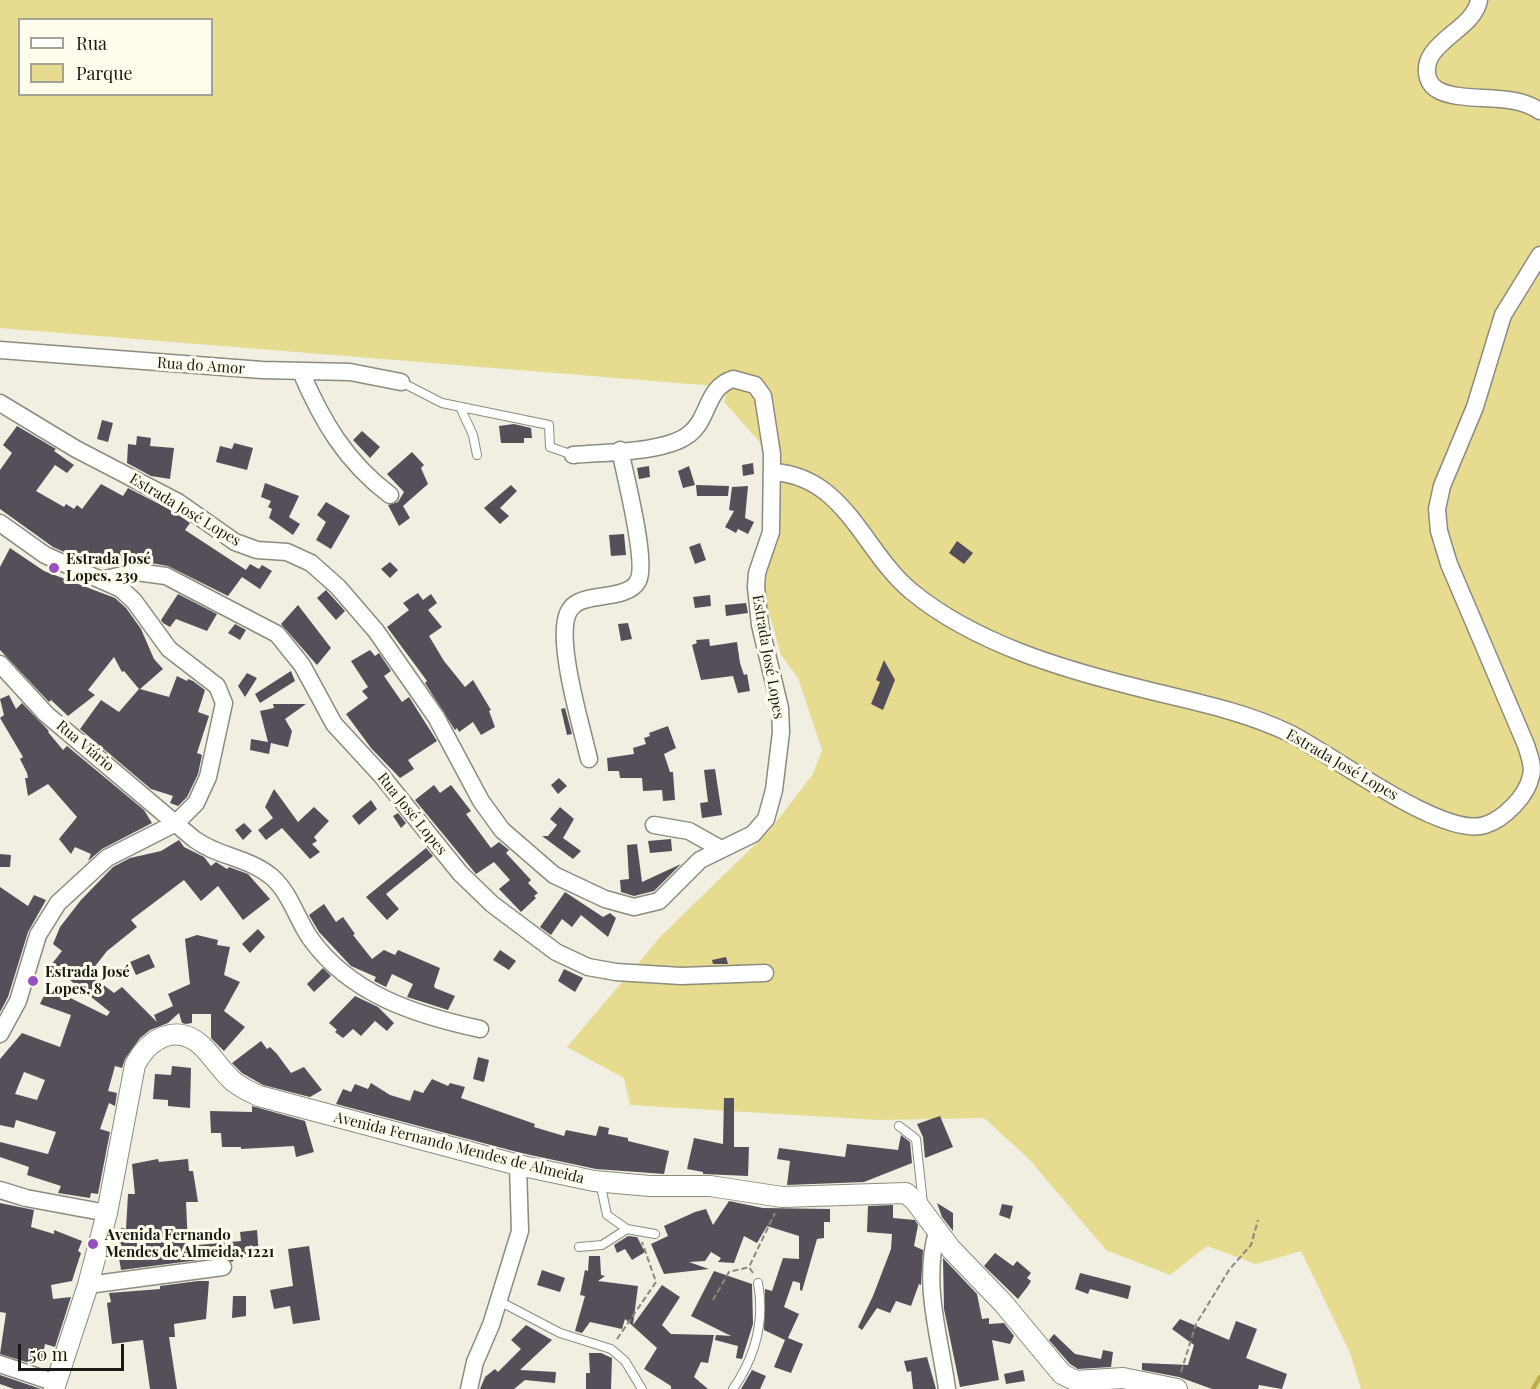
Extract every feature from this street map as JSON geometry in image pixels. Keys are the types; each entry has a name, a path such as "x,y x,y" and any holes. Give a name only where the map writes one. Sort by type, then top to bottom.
{"street":[{"path":"1479,0 1474,15 1447,38 1431,57 1427,73 1429,82 1436,90 1447,94 1512,100 1540,111"},
{"name":"Estrada José Lopes","path":"0,403 76,449 177,502 235,542 257,550 287,552 311,563 342,592 376,631 436,717 493,818 520,848 555,875 620,905 648,906 665,897 700,860 745,840 760,828 770,809 781,732 780,708 760,625 756,587 757,573 771,532 773,472 807,479 834,497 887,565 911,590 980,632 1026,653 1084,673 1250,716 1319,748 1398,798 1432,816 1466,828 1494,822 1504,814 1526,789 1531,777 1531,758 1449,564 1439,531 1437,509 1442,486 1475,407 1495,334 1509,301 1540,255"},
{"name":"Rua do Amor","path":"0,350 208,367 350,372 401,382"},
{"path":"301,372 327,427 348,457 390,495"},
{"path":"573,454 667,444 689,435 696,428 718,387 733,379 754,385 763,396 768,417 773,472"},
{"path":"589,759 569,679 566,620 573,605 580,601 631,589 640,578 642,554 620,450"},
{"path":"0,1034 18,1001 38,935 58,903 107,858 176,824 196,803 207,782 222,716 222,695 217,686 169,649 129,595 105,579 57,561 2,532"},
{"name":"Rua José Lopes","path":"105,579 136,572 166,576 277,634 302,665 334,724 381,775 460,873 492,904 556,952 581,965 616,972 693,976 765,973"},
{"name":"Rua Viário","path":"0,664 46,714 176,824 210,850 246,860 274,879 310,938 351,981 366,992 420,1013 480,1029"},
{"path":"654,825 689,831 721,849"},
{"name":"Avenida Fernando Mendes de Almeida","path":"55,1386 88,1285 107,1213 135,1065 148,1045 164,1035 181,1035 195,1040 236,1083 259,1096 518,1165 600,1182 650,1186 710,1186 782,1197 906,1193 937,1232 1003,1303 1062,1374 1076,1380 1124,1378 1177,1389"},
{"path":"469,1389 475,1362 499,1301 520,1231 518,1165"},
{"path":"0,1190 26,1198 107,1213"},
{"path":"937,1232 932,1249 932,1289 947,1389"},
{"path":"88,1285 223,1267"},
{"path":"0,1364 55,1386"}],"lane":[{"path":"401,382 442,403 549,425 550,447 573,454"},
{"path":"460,407 473,435 477,455"},
{"path":"899,1126 916,1139 924,1213"},
{"path":"600,1182 607,1215 627,1229 655,1234"},
{"path":"579,1247 603,1245 627,1229"},
{"path":"733,1389 749,1366 755,1346 761,1305 758,1282"},
{"path":"499,1301 560,1333 611,1349 625,1361 642,1389"}],"path":[{"path":"749,1267 782,1197"},
{"path":"1177,1389 1196,1324 1229,1270 1251,1245 1258,1220"},
{"path":"611,1349 656,1282 638,1231"},
{"path":"749,1267 758,1282"},
{"path":"713,1300 729,1272 749,1267"}],"green space":[{"path":"0,0 1540,0 1540,1389 1361,1389 1350,1353 1301,1251 1256,1264 1207,1246 1170,1275 1106,1250 1029,1159 984,1118 878,1120 630,1105 624,1078 567,1047 662,935 769,831 813,774 822,750 798,678 781,655 762,588 773,545 778,479 758,440 724,402 728,387 0,328"}],"building":[{"path":"102,420 113,423 108,442 97,439"},
{"path":"514,424 531,428 532,438 524,438 524,443 501,443 499,426"},
{"path":"17,426 56,449 54,451 74,465 67,473 55,465 36,491 64,507 66,504 74,509 77,505 82,509 101,484 123,496 128,488 173,511 190,523 185,530 246,570 250,564 259,569 262,565 272,571 260,589 242,577 228,596 168,566 127,559 124,564 93,565 53,547 0,509 0,470 12,453 3,445"},
{"path":"362,431 380,447 370,458 353,440"},
{"path":"137,436 151,438 150,446 174,448 170,479 151,476 127,463 128,444 136,445"},
{"path":"234,443 253,448 247,470 216,462 220,446 232,449"},
{"path":"412,452 424,465 421,468 428,484 403,506 410,518 399,526 388,505 398,502 404,492 387,474"},
{"path":"753,463 754,474 743,476 742,465"},
{"path":"649,466 650,477 639,479 637,468"},
{"path":"689,466 695,485 683,488 678,471"},
{"path":"265,483 299,496 289,517 300,524 293,535 269,518 272,509 268,507 271,501 261,497"},
{"path":"511,485 517,491 500,508 509,516 500,524 484,508"},
{"path":"696,485 729,486 728,496 697,496"},
{"path":"748,486 745,518 754,522 748,534 738,529 736,533 725,527 734,511 729,510 732,487"},
{"path":"326,502 350,516 331,549 316,540 326,522 317,515"},
{"path":"624,534 626,555 611,556 609,535"},
{"path":"957,541 973,553 964,564 949,553"},
{"path":"700,543 706,560 695,564 689,547"},
{"path":"10,548 44,571 115,598 126,608 141,629 154,659 163,669 140,689 169,697 177,676 193,681 205,690 198,712 209,716 197,753 202,755 198,774 187,797 178,806 170,803 173,796 151,789 80,729 101,700 119,712 139,689 124,671 122,672 114,657 88,690 95,695 68,716 51,700 49,702 0,650 0,567"},
{"path":"390,562 398,570 390,578 381,569"},
{"path":"326,590 345,611 336,620 317,598"},
{"path":"418,593 423,600 431,594 437,603 428,610 442,627 429,636 444,661 465,687 473,680 491,710 489,711 495,727 481,735 473,722 459,732 457,728 455,730 425,683 427,681 387,627 409,610 403,603"},
{"path":"178,594 217,614 207,631 176,619 170,627 163,623 161,620"},
{"path":"710,595 711,606 695,608 693,597"},
{"path":"746,603 748,613 726,616 725,605"},
{"path":"298,605 331,648 317,665 281,624"},
{"path":"628,623 632,639 621,641 618,624"},
{"path":"235,624 246,630 240,640 228,633"},
{"path":"709,639 710,646 737,642 740,663 744,675 747,674 750,691 738,693 733,676 701,680 692,645 697,643 696,640"},
{"path":"370,650 375,656 379,653 391,671 384,676 402,702 409,697 437,741 408,760 414,769 400,778 371,748 346,714 368,698 362,691 368,687 351,661"},
{"path":"884,660 895,680 883,710 871,704 880,682 876,680"},
{"path":"291,671 295,681 260,703 255,694"},
{"path":"247,673 257,678 245,697 238,686"},
{"path":"9,695 16,709 22,703 49,731 63,750 67,746 144,810 152,823 102,849 88,861 91,854 75,847 71,854 59,839 77,817 48,784 28,796 25,778 28,778 27,773 20,759 23,757 0,718 4,715 0,699"},
{"path":"273,704 306,704 285,719 292,731 288,747 271,743 269,754 250,750 251,739 268,742 260,711 274,708"},
{"path":"565,708 572,734 567,735 561,709"},
{"path":"668,726 676,748 664,754 670,772 673,772 675,800 663,801 662,790 643,791 642,778 620,778 619,771 608,771 607,758 634,754 633,748 646,744 644,738 650,736 649,733"},
{"path":"715,769 722,815 702,818 700,803 708,802 704,770"},
{"path":"559,778 567,786 558,794 551,785"},
{"path":"434,785 440,793 451,785 471,811 466,814 491,848 499,842 509,850 506,853 531,880 528,883 538,893 534,896 536,898 521,912 499,889 510,880 494,862 476,874 415,800"},
{"path":"274,789 298,822 314,807 329,821 314,837 317,841 312,844 320,852 310,859 282,828 266,840 258,830 273,818 265,807"},
{"path":"371,800 377,809 359,825 352,816"},
{"path":"560,807 574,819 563,838 581,851 573,859 542,836 548,836 557,825 550,819"},
{"path":"398,813 406,823 401,828 393,816"},
{"path":"244,823 252,831 243,840 235,830"},
{"path":"671,839 672,851 650,853 648,841"},
{"path":"179,840 184,847 204,857 211,866 216,862 227,869 229,867 248,874 270,899 243,920 218,886 201,901 184,880 131,920 137,927 107,951 89,974 114,993 122,987 157,1022 154,1015 173,1006 168,994 190,984 185,939 197,935 218,940 217,945 230,947 224,975 240,982 224,1011 245,1027 224,1051 211,1038 211,1014 192,1014 192,1023 186,1024 182,1023 179,1013 168,1023 150,1030 140,1038 125,1059 122,1068 115,1066 108,1091 117,1093 115,1106 109,1103 100,1129 110,1132 98,1194 91,1193 90,1198 58,1193 61,1186 27,1175 29,1167 0,1157 0,1142 48,1154 56,1132 16,1120 14,1128 0,1125 0,1059 22,1033 60,1047 71,1015 40,1004 48,987 107,1016 110,1012 51,965 62,951 53,944 60,927 81,900 113,867 130,858 161,851","holes":["24,1072 45,1080 37,1100 15,1094"]},
{"path":"637,844 642,882 681,864 654,891 634,896 621,892 620,880 629,879 627,845"},
{"path":"426,848 433,856 386,894 399,909 387,920 366,897"},
{"path":"0,854 11,855 10,867 0,867"},
{"path":"0,887 28,906 34,895 46,900 28,932 8,997 0,1012"},
{"path":"565,892 603,917 610,913 616,918 608,937 581,915 572,927 562,919 551,935 540,927"},
{"path":"324,904 336,922 343,917 355,934 353,935 372,959 384,950 395,955 398,950 440,968 435,988 455,996 448,1010 407,997 413,984 392,974 386,987 374,981 376,977 351,966 319,932 309,915"},
{"path":"258,929 265,937 250,953 242,944"},
{"path":"500,950 516,961 509,970 493,960"},
{"path":"149,954 155,967 136,975 130,962"},
{"path":"726,957 728,964 713,964 712,960"},
{"path":"323,968 331,976 314,992 307,984"},
{"path":"564,969 583,978 575,992 558,981"},
{"path":"355,996 378,1007 394,1023 387,1031 375,1021 361,1036 353,1029 343,1038 329,1023"},
{"path":"261,1041 267,1049 270,1047 277,1054 291,1073 304,1067 322,1090 310,1097 263,1085 242,1073 232,1063"},
{"path":"478,1057 489,1060 484,1082 473,1079"},
{"path":"172,1066 191,1068 190,1108 168,1106 168,1100 153,1099 155,1074 171,1075"},
{"path":"432,1079 448,1086 450,1083 465,1087 461,1098 535,1124 534,1127 564,1136 566,1130 596,1136 599,1126 609,1128 608,1134 669,1151 664,1174 596,1169 521,1153 336,1104 343,1089 351,1092 355,1084 368,1089 371,1083 390,1095 410,1101 414,1090 423,1093"},
{"path":"724,1098 734,1098 734,1147 749,1147 748,1176 703,1174 703,1172 687,1169 694,1138 723,1144"},
{"path":"252,1106 305,1121 314,1152 296,1157 294,1146 241,1149 241,1147 222,1147 221,1133 211,1133 210,1111 252,1112"},
{"path":"940,1116 953,1147 925,1158 923,1137 917,1124"},
{"path":"901,1135 910,1142 912,1163 864,1182 787,1185 790,1161 777,1159 779,1148 845,1157 847,1144 898,1150"},
{"path":"158,1159 159,1162 188,1159 189,1171 193,1171 198,1202 186,1202 188,1246 241,1241 240,1232 257,1230 259,1255 235,1259 232,1262 222,1257 121,1270 117,1246 121,1228 126,1229 128,1194 135,1194 132,1164"},
{"path":"729,1201 763,1208 830,1209 830,1222 824,1222 824,1238 817,1239 802,1291 800,1283 793,1281 784,1307 799,1314 788,1338 803,1344 791,1373 774,1367 785,1340 764,1330 765,1289 772,1291 783,1258 799,1259 799,1236 767,1226 757,1243 744,1236 734,1263 718,1262 721,1258 711,1252 705,1261 689,1262 709,1269 664,1274 651,1244 668,1236 664,1226 695,1212 706,1209 713,1225"},
{"path":"0,1203 34,1210 31,1227 54,1234 54,1230 82,1241 78,1251 81,1253 72,1281 51,1285 53,1299 71,1297 55,1347 45,1344 42,1360 35,1359 33,1364 0,1354 6,1313 0,1312"},
{"path":"937,1203 953,1213 953,1231 942,1217"},
{"path":"1002,1204 1013,1206 1010,1219 999,1215"},
{"path":"893,1205 893,1218 915,1220 918,1225 914,1246 923,1250 921,1285 919,1284 911,1306 896,1301 890,1313 877,1308 862,1330 858,1327 891,1249 892,1234 867,1232 868,1206"},
{"path":"628,1236 637,1237 645,1252 632,1260 625,1249 617,1253 614,1245"},
{"path":"309,1246 320,1320 293,1324 290,1306 274,1309 270,1290 293,1286 288,1249"},
{"path":"995,1253 1013,1266 1017,1261 1031,1273 1027,1278 1031,1281 1018,1299 984,1266"},
{"path":"589,1256 600,1256 601,1275 605,1276 598,1281 638,1286 633,1325 662,1285 680,1297 662,1325 671,1334 714,1335 708,1363 701,1362 694,1377 708,1389 671,1389 671,1386 644,1369 657,1348 625,1319 622,1329 590,1322 582,1333 575,1331 585,1296 580,1295 585,1270 588,1271"},
{"path":"943,1258 977,1294 982,1319 989,1318 989,1324 1004,1323 1014,1336 1010,1344 992,1340 999,1380 960,1387 944,1309"},
{"path":"542,1270 565,1278 560,1292 537,1285"},
{"path":"714,1271 752,1284 753,1324 742,1359 736,1358 738,1346 715,1340 716,1335 731,1336 691,1316"},
{"path":"1080,1273 1131,1286 1128,1299 1090,1289 1088,1294 1075,1289"},
{"path":"209,1281 206,1319 174,1324 175,1337 169,1337 177,1389 150,1389 143,1340 112,1344 107,1303 111,1302 109,1293 160,1289 160,1286"},
{"path":"233,1296 246,1296 246,1316 232,1318"},
{"path":"1180,1319 1229,1340 1236,1321 1257,1329 1246,1358 1287,1374 1282,1389 1259,1385 1258,1389 1212,1389 1179,1377 1142,1370 1142,1363 1188,1365 1194,1345 1172,1329"},
{"path":"526,1325 552,1340 520,1370 556,1372 555,1383 525,1380 514,1389 480,1389 485,1377 495,1369 498,1372 521,1349 511,1340"},
{"path":"1054,1334 1075,1354 1101,1359 1103,1350 1113,1352 1111,1367 1078,1369 1070,1364 1049,1340"},
{"path":"589,1353 601,1353 612,1358 611,1389 586,1389 586,1373 590,1373"},
{"path":"927,1357 936,1389 913,1389 911,1371 907,1372 904,1361"},
{"path":"752,1370 766,1376 760,1389 741,1389"},
{"path":"1023,1370 1025,1381 1006,1384 1004,1374"},
{"path":"0,1375 41,1389 14,1389 0,1384"}],"waterway":[{"path":"1533,1389 1540,1377"}],"place":[{"name":"Estrada José Lopes, 239","path":"54,568"},
{"name":"Estrada José Lopes, 8","path":"33,981"},
{"name":"Avenida Fernando Mendes de Almeida, 1221","path":"93,1244"}]}
